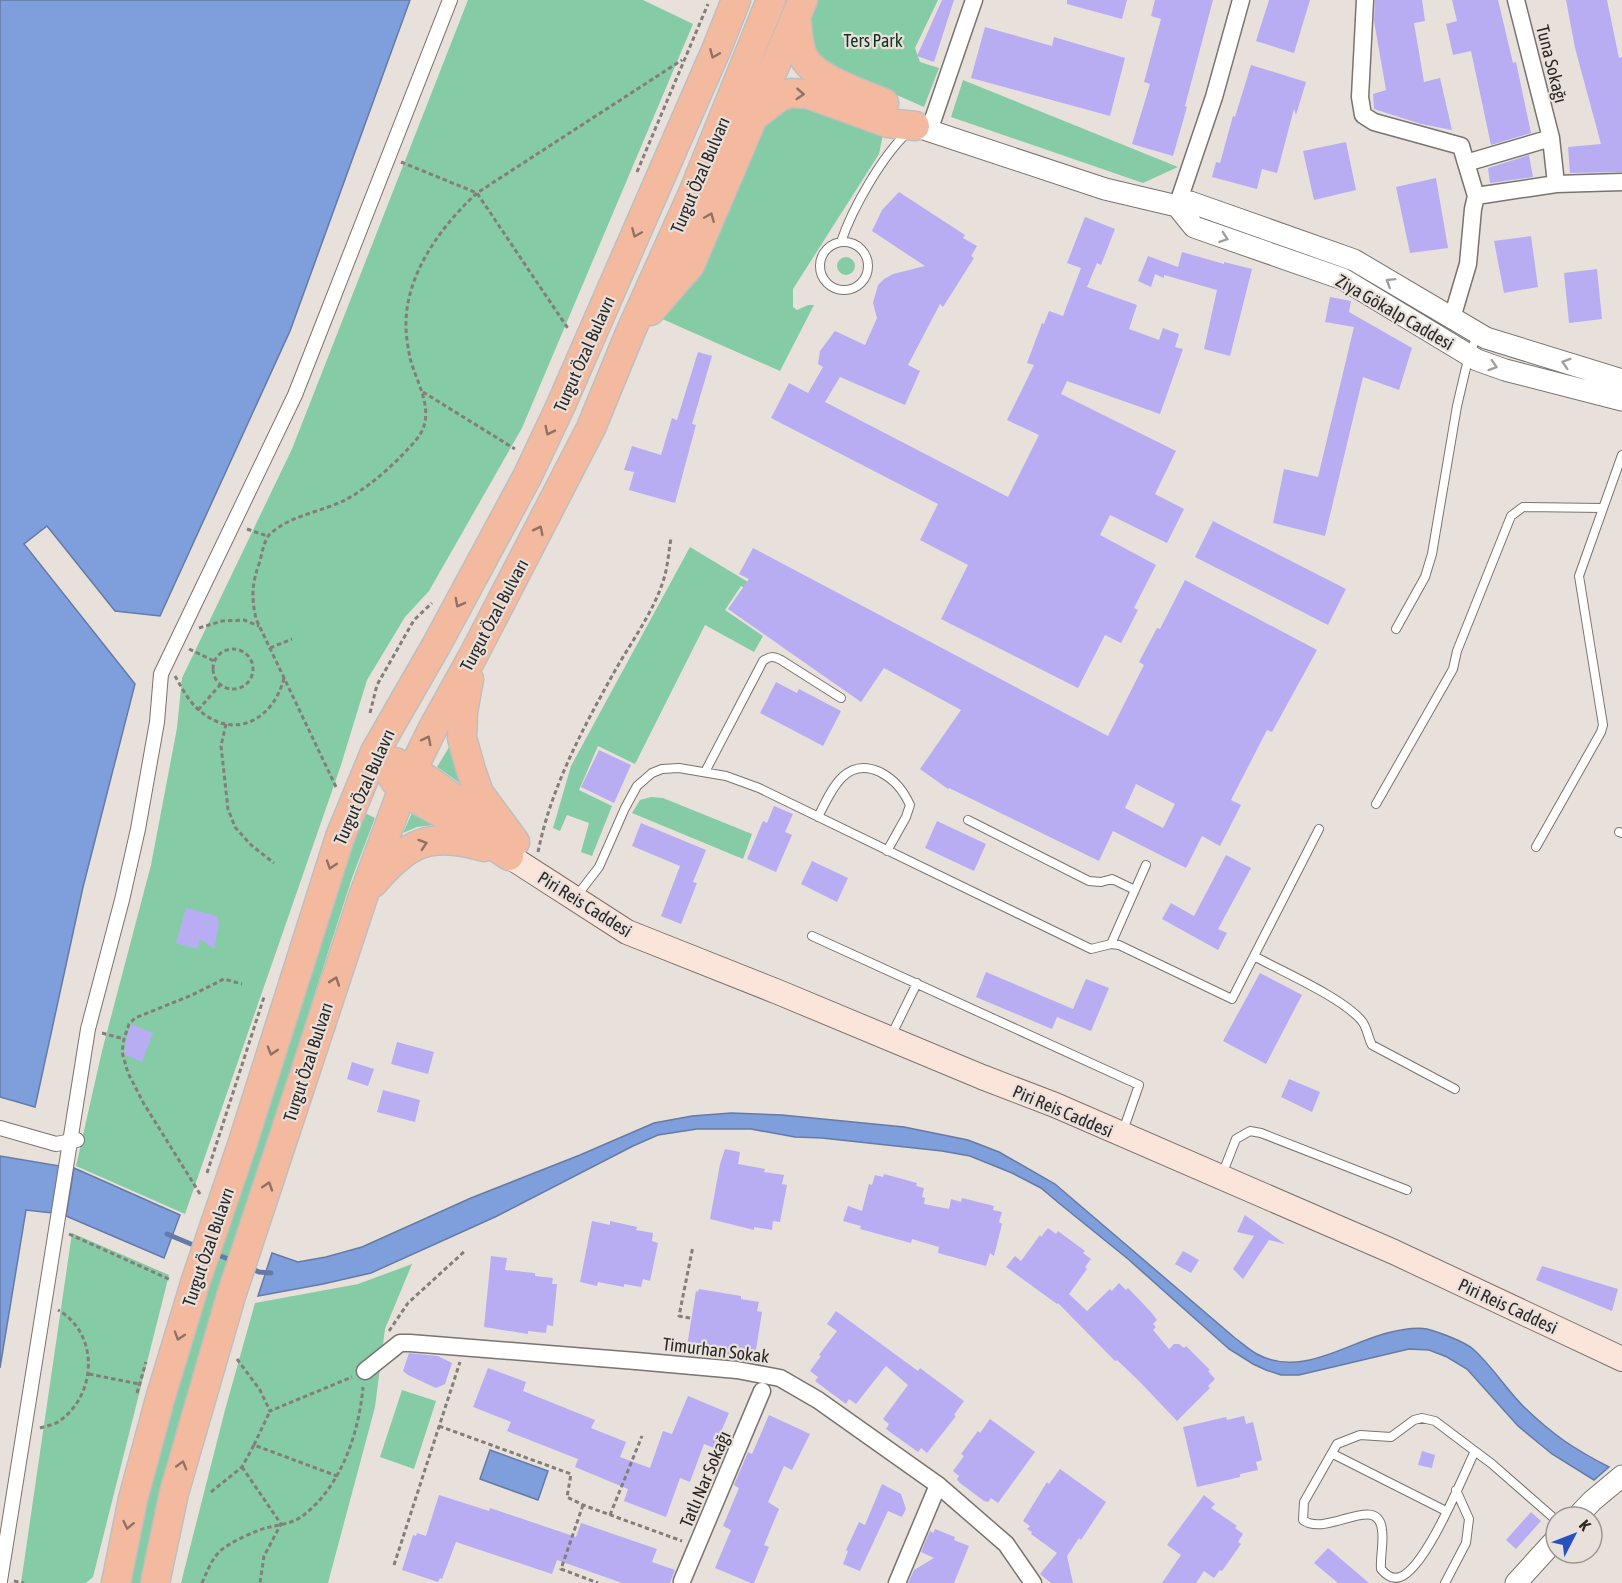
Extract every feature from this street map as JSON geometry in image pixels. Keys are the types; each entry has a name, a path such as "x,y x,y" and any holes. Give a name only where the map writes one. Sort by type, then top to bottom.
{"highway":[{"name":"Turgut Özal Bulavrı","path":"114,1582 160,1399 183,1280 215,1228 340,837 375,752 437,644 547,436 736,0"},
{"name":"Turgut Özal Bulvarı","path":"155,1583 174,1493 231,1296 364,894 407,780 591,428 630,333 693,193 771,0"},
{"path":"630,333 690,266 800,9"},
{"path":"800,9 801,51 804,59 817,72 885,104 922,128"},
{"path":"751,120 779,97 791,93 808,94 888,123 922,128"},
{"path":"473,656 463,712 462,738 479,793 521,851"},
{"path":"375,752 463,825 521,851"},
{"path":"364,894 388,866 418,844 443,839 521,851"}],"main road":[{"name":"Piri Reis Caddesi","path":"521,851 582,890 632,918 894,1030 1225,1167 1543,1305 1622,1343"},
{"name":"Piri Reis Caddesi","path":"521,851 627,932 1055,1106 1394,1252 1622,1359"}],"street":[{"path":"0,1581 45,1306 65,1165 73,1141 88,1029 138,829 157,722 161,674 295,395 450,0"},
{"path":"922,128 974,0"},
{"path":"1177,206 1214,97 1241,0"},
{"path":"1365,0 1360,97 1363,115 1374,122 1461,146 1476,196 1467,264 1452,318"},
{"name":"Tuna Sokağı","path":"1516,0 1551,138 1556,184"},
{"name":"Ziya Gökalp Caddesi","path":"922,128 1106,189 1177,206 1190,202 1354,260 1478,333 1516,348 1622,380"},
{"path":"1466,163 1551,138"},
{"path":"1476,196 1556,184 1622,182"},
{"name":"Ziya Gökalp Caddesi","path":"1177,206 1194,227 1343,279 1477,360 1505,370 1622,400"},
{"path":"0,1128 56,1144 73,1141"},
{"name":"Timurhan Sokak","path":"365,1371 400,1343 410,1343 737,1370 780,1378 818,1400 938,1485 1006,1544 1033,1583"},
{"name":"Tatlı Nar Sokağı","path":"684,1582 762,1391"},
{"path":"1588,1505 1622,1476"},
{"path":"897,1583 938,1485"},
{"path":"1516,1583 1544,1552"}],"lane":[{"path":"841,242 849,243 863,251 868,266 863,281 850,290 842,290 828,284 821,271 820,263 827,249 841,242 849,217 900,140 922,128"},
{"path":"1396,629 1425,577 1432,554 1457,406 1468,355 1478,333"},
{"path":"1536,847 1603,725 1579,576 1622,455"},
{"path":"1376,804 1453,669 1457,651 1511,516 1523,507 1603,508"},
{"path":"705,772 763,661 768,657 773,656 782,660 841,698"},
{"path":"818,817 838,782 848,772 858,767 882,773 891,778 904,791 910,806 887,851"},
{"path":"582,890 599,867 624,808 645,778 662,769 671,768 705,772 759,788 1091,950 1112,944 1119,945 1232,999 1319,829"},
{"path":"968,820 1089,881 1101,882 1112,879 1135,890"},
{"path":"1112,944 1146,865"},
{"path":"812,936 1139,1085 1125,1125"},
{"path":"1254,956 1342,1004 1363,1022 1372,1045 1455,1089"},
{"path":"894,1030 917,983"},
{"path":"1225,1167 1236,1139 1250,1131 1261,1133 1407,1190"},
{"path":"1475,1451 1429,1547 1400,1577 1387,1579 1381,1569 1383,1528 1376,1518 1365,1514 1354,1514 1324,1525 1310,1525 1303,1520 1304,1502 1311,1487 1334,1454 1337,1444 1360,1435 1391,1437 1414,1419 1422,1418 1435,1421 1475,1451 1544,1510"},
{"path":"1334,1454 1446,1511"},
{"path":"1444,1583 1466,1543 1469,1519 1456,1490"}],"path":[{"path":"336,788 260,627 253,602 253,581 267,536 285,524 347,499 380,474 417,438 426,423 426,404 410,358 406,326 409,297 419,269 435,240 454,213 477,193 682,60"},
{"path":"388,158 477,193 569,330"},
{"path":"422,391 515,449"},
{"path":"232,524 267,536"},
{"path":"521,851 544,825 560,778 579,736 647,617 665,575 671,538"},
{"path":"369,715 377,685 414,620 435,601"},
{"path":"197,621 192,631 222,621 244,620 260,627"},
{"path":"270,648 292,639"},
{"path":"177,642 214,661"},
{"path":"234,649 246,654 252,664 252,676 244,686 232,689 220,685 213,674 214,661 222,652 234,649"},
{"path":"172,679 172,671 198,710 214,720 226,724 245,724 263,716 275,701 284,678"},
{"path":"198,710 220,685"},
{"path":"226,724 221,746 228,809 236,827 251,845 274,863"},
{"path":"333,796 340,778"},
{"path":"200,1194 144,1104 128,1072 122,1052 124,1039 129,1024 141,1014 192,995 224,979 242,984"},
{"path":"197,1204 266,990"},
{"path":"88,1029 124,1039"},
{"path":"56,1223 183,1280"},
{"path":"690,1318 679,1316 693,1246"},
{"path":"386,1335 408,1303 466,1250"},
{"path":"24,1430 56,1423 72,1410 83,1394 89,1374 88,1354 83,1338 73,1323 60,1311 45,1306"},
{"path":"233,1352 239,1364 260,1390 270,1412"},
{"path":"394,1566 461,1361"},
{"path":"202,1583 210,1565 221,1551 262,1529 300,1518 324,1494 337,1476 354,1434 362,1400 365,1371 270,1412 242,1467 211,1492"},
{"path":"89,1374 139,1384"},
{"path":"439,1426 571,1474 567,1497 698,1547"},
{"path":"610,1515 642,1436"},
{"path":"254,1445 337,1476"},
{"path":"242,1467 281,1524"},
{"path":"583,1505 561,1569 598,1583"},
{"path":"260,1583 264,1556 281,1524"}],"green space":[{"path":"468,0 643,0 693,24 522,428 429,591 405,617 367,680 341,765 185,1214 76,1166 102,1051 151,865 177,728 182,678 292,449"},
{"name":"Ters Park","path":"813,0 938,0 915,48 920,62 939,68 924,107 824,63 818,56 812,41 810,25"},
{"path":"963,80 1178,167 1143,183 951,117"},
{"path":"792,103 883,134 879,154 793,289 793,307 797,310 814,305 780,371 660,318 766,115"},
{"path":"846,257 854,262 855,266 850,274 846,275 838,270 837,266 842,258"},
{"path":"690,547 771,596 766,601 741,586 725,610 763,636 754,652 705,625 635,764 598,746 579,790 612,806 592,856 581,852 589,823 567,815 560,831 553,828 571,766"},
{"path":"451,744 464,786 437,767"},
{"path":"651,797 663,798 752,834 743,859 632,813 640,800"},
{"path":"415,806 442,824 417,827 403,833"},
{"path":"363,812 375,818 352,878 197,1360 177,1429 140,1583 128,1583 165,1422"},
{"path":"72,1233 169,1275 93,1577 86,1583 21,1583"},
{"path":"412,1264 385,1329 375,1407 328,1583 181,1583 255,1303 358,1284"},
{"path":"402,1390 436,1401 414,1469 380,1457"}],"water":[{"path":"0,0 410,0 290,331 160,616 115,611 47,526 24,544 135,684 83,887 35,1107 0,1097"},
{"path":"731,1113 782,1115 904,1127 968,1140 999,1152 1055,1184 1235,1338 1257,1354 1273,1360 1306,1361 1387,1333 1422,1328 1432,1330 1458,1340 1473,1349 1517,1400 1554,1434 1609,1467 1594,1480 1552,1454 1518,1426 1467,1369 1429,1350 1409,1349 1299,1375 1281,1375 1253,1364 1229,1349 1128,1259 1041,1188 970,1156 942,1151 795,1137 751,1129 697,1129 658,1135 495,1217 371,1273 258,1296 272,1253 298,1262 362,1247 471,1198 654,1123 692,1116"},
{"path":"0,1156 60,1166 52,1213 26,1210 0,1368"},
{"path":"74,1168 180,1215 164,1258 66,1216"},
{"path":"490,1450 548,1471 538,1500 480,1479"}],"building":[{"path":"942,0 954,0 934,62 917,56"},
{"path":"1067,0 1127,0 1122,19 1067,4"},
{"path":"1155,0 1213,0 1173,156 1132,144 1150,84 1144,82 1161,19 1151,16"},
{"path":"1269,0 1310,0 1294,53 1256,41"},
{"path":"1375,0 1422,0 1425,21 1414,23 1424,82 1440,78 1452,130 1421,124 1374,109 1373,94 1386,90 1374,21"},
{"path":"1452,0 1498,0 1513,63 1516,62 1531,133 1491,145 1471,51 1453,55 1446,24 1457,21"},
{"path":"1566,0 1607,0 1619,58 1622,57 1622,172 1570,173 1568,147 1601,144 1575,48"},
{"path":"985,27 1052,46 1054,37 1125,58 1110,116 971,78"},
{"path":"1251,65 1306,82 1296,115 1294,109 1277,173 1262,169 1257,189 1212,177 1216,162 1220,163"},
{"path":"1346,142 1356,190 1314,200 1303,151"},
{"path":"1529,155 1533,177 1490,183 1488,168"},
{"path":"1436,178 1448,248 1410,253 1396,187"},
{"path":"899,192 965,235 963,238 977,246 971,256 974,258 943,307 940,304 908,365 920,371 905,405 840,377 825,402 1008,497 1039,435 1007,420 1034,365 1027,363 1042,323 1044,324 1049,311 1063,316 1081,268 1067,263 1085,217 1115,229 1101,265 1097,263 1087,287 1137,305 1129,329 1159,340 1163,328 1179,334 1175,347 1183,349 1160,414 1067,381 1061,394 1176,451 1155,494 1184,509 1167,543 1110,515 1100,535 1156,565 1134,608 1138,610 1121,643 1105,635 1078,688 941,619 968,565 920,540 938,504 771,418 789,383 808,393 823,367 818,364 820,351 835,331 865,345 877,318 873,303 878,285 884,279 893,274 925,266 872,231 882,210"},
{"path":"1531,236 1538,287 1504,293 1494,241"},
{"path":"1182,252 1252,269 1230,356 1204,349 1217,290 1164,275 1164,278 1155,274 1151,287 1138,281 1148,256 1178,267"},
{"path":"1597,269 1602,319 1569,323 1564,273"},
{"path":"1330,297 1351,301 1349,312 1412,348 1399,390 1363,377 1325,536 1273,523 1284,469 1318,477 1354,327 1325,322"},
{"path":"698,352 712,356 692,424 696,425 675,503 629,490 634,472 624,470 632,446 661,455 672,418 677,420"},
{"path":"1213,521 1346,589 1328,625 1195,557"},
{"path":"753,548 1108,736 1144,665 1139,662 1157,628 1160,629 1185,580 1317,650 1272,732 1267,730 1231,800 1241,805 1220,846 1202,836 1186,868 1113,831 1099,861 948,789 920,769 961,710 884,668 861,702 728,609 749,579 739,574","holes":["1136,784 1175,804 1163,828 1125,808"]},
{"path":"776,682 797,693 799,689 841,711 823,746 760,713"},
{"path":"599,750 631,765 614,803 581,787"},
{"path":"774,806 793,814 785,832 792,835 776,872 747,859 763,821 767,823"},
{"path":"937,821 986,844 974,871 925,848"},
{"path":"641,823 706,850 693,882 697,883 681,924 661,916 680,866 632,846"},
{"path":"1226,855 1251,868 1218,929 1227,933 1218,950 1162,919 1171,903 1194,916"},
{"path":"812,861 848,878 837,902 801,884"},
{"path":"186,908 217,916 219,925 214,949 200,939 197,949 176,943"},
{"path":"986,972 1073,1009 1086,979 1109,988 1091,1031 1057,1017 1052,1029 976,997"},
{"path":"1260,973 1302,995 1266,1064 1223,1041"},
{"path":"131,1024 153,1033 142,1062 124,1054"},
{"path":"397,1042 434,1052 428,1074 391,1064"},
{"path":"352,1062 374,1069 368,1086 347,1079"},
{"path":"1289,1079 1320,1092 1312,1112 1281,1097"},
{"path":"383,1090 420,1100 415,1122 377,1112"},
{"path":"725,1149 740,1152 738,1164 784,1175 782,1184 787,1185 780,1222 773,1221 772,1230 754,1227 754,1230 710,1219"},
{"path":"884,1174 917,1183 916,1186 924,1188 922,1197 925,1198 924,1204 949,1209 951,1199 961,1202 962,1198 994,1206 993,1210 1002,1212 999,1222 1002,1224 994,1256 990,1253 986,1266 938,1253 939,1247 912,1239 911,1243 860,1229 861,1226 843,1221 848,1206 862,1211 869,1184 872,1185 875,1175 883,1177"},
{"path":"1245,1215 1285,1244 1269,1240 1243,1279 1233,1269 1254,1236 1237,1232"},
{"path":"592,1221 610,1225 610,1221 653,1233 652,1241 658,1243 650,1281 643,1279 641,1287 624,1284 624,1287 598,1282 597,1286 580,1282"},
{"path":"1048,1228 1056,1234 1058,1231 1085,1251 1083,1253 1091,1259 1085,1267 1087,1269 1069,1294 1087,1311 1119,1283 1126,1290 1128,1288 1151,1312 1157,1320 1153,1324 1156,1327 1153,1330 1169,1349 1174,1344 1179,1344 1184,1348 1186,1346 1210,1370 1208,1371 1215,1379 1208,1386 1210,1388 1177,1421 1058,1303 1006,1267 1015,1256 1021,1261"},
{"path":"1183,1251 1199,1260 1191,1273 1175,1264"},
{"path":"491,1256 507,1258 505,1270 535,1273 535,1276 553,1278 552,1284 557,1284 553,1326 547,1325 546,1333 528,1331 528,1334 484,1327"},
{"path":"1542,1266 1618,1289 1612,1311 1536,1280"},
{"path":"699,1289 741,1296 741,1299 759,1302 757,1311 762,1312 756,1350 749,1349 748,1357 703,1352 704,1349 687,1346 696,1291 698,1292"},
{"path":"836,1311 918,1371 920,1368 964,1401 954,1415 956,1416 927,1453 921,1448 918,1452 886,1429 889,1424 883,1419 908,1385 886,1366 856,1404 849,1399 846,1404 815,1381 818,1377 810,1371 837,1331 827,1324"},
{"path":"409,1353 438,1356 452,1363 445,1384 436,1388 403,1371"},
{"path":"488,1368 526,1382 523,1391 595,1420 591,1428 626,1442 620,1457 650,1468 663,1431 672,1434 688,1396 729,1413 714,1448 704,1444 690,1482 680,1478 666,1517 624,1501 628,1489 575,1467 578,1459 507,1431 511,1422 473,1407"},
{"path":"769,1415 810,1434 792,1470 784,1466 768,1502 779,1509 764,1545 769,1547 754,1583 751,1583 715,1568 731,1530 723,1526 739,1488 734,1485 748,1452 752,1454"},
{"path":"1244,1416 1246,1424 1253,1422 1262,1460 1256,1462 1258,1470 1240,1474 1240,1477 1197,1487 1183,1427 1226,1417 1227,1420"},
{"path":"990,1419 1035,1452 998,1503 991,1498 988,1502 984,1501 960,1483 957,1479 959,1476 953,1471 964,1456 961,1454"},
{"path":"1422,1451 1435,1455 1432,1468 1418,1465"},
{"path":"1060,1469 1106,1502 1081,1540 1079,1538 1067,1556 1073,1583 1051,1583 1040,1574 1057,1553 1031,1534 1032,1532 1027,1529 1030,1526 1023,1521 1047,1482 1049,1484"},
{"path":"882,1484 901,1494 906,1509 902,1517 888,1511 860,1571 843,1564 848,1551 846,1550 859,1522 865,1525"},
{"path":"439,1495 489,1511 490,1508 576,1537 581,1523 657,1549 652,1562 675,1570 670,1583 622,1583 557,1560 552,1574 456,1542 442,1579 440,1578 438,1582 402,1570 413,1535 416,1536 417,1533 426,1536"},
{"path":"1204,1495 1215,1504 1211,1508 1237,1526 1235,1528 1243,1534 1238,1542 1241,1544 1222,1571 1220,1570 1214,1578 1204,1571 1196,1583 1162,1583 1181,1555 1167,1545"},
{"path":"1531,1512 1541,1521 1516,1549 1506,1540"},
{"path":"935,1529 969,1546 954,1583 908,1583 914,1570 934,1558 921,1552 930,1531 933,1533"},
{"path":"1328,1548 1369,1583 1338,1583 1314,1563"}],"waterway":[{"path":"167,1234 198,1247"},
{"path":"215,1254 234,1261"},
{"path":"248,1267 259,1272 271,1273"}]}
